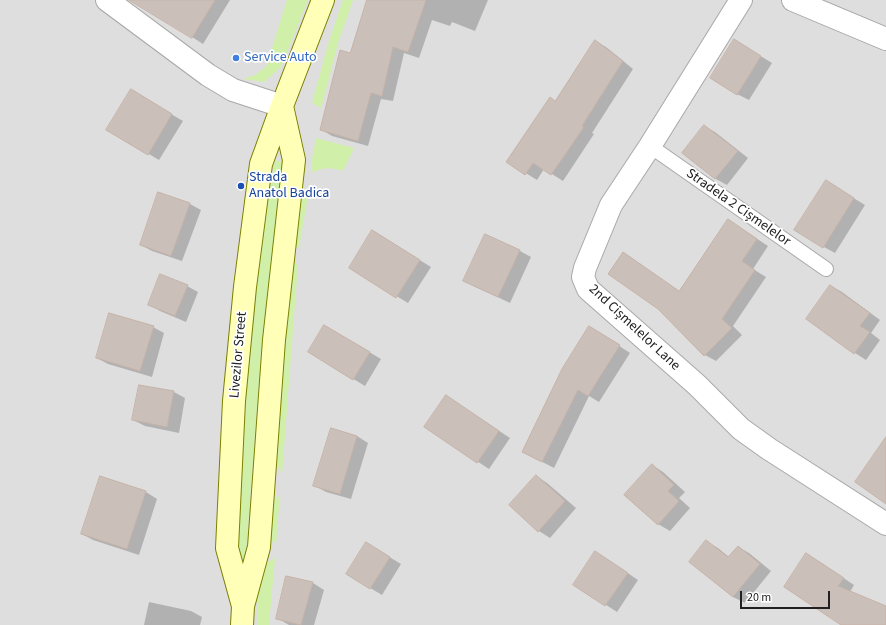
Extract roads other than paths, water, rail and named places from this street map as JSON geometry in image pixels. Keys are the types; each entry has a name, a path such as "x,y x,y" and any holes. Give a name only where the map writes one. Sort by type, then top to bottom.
{"street":[{"path":"108,0 208,75 232,90 282,106"},
{"name":"Livezilor Street","path":"242,616 227,548 234,401 245,287 261,164 323,0"},
{"name":"2nd Cișmelelor Lane","path":"741,0 650,146 611,205 585,268 583,277 588,289 697,385 742,429 769,449 886,524"},
{"path":"792,0 886,39"},
{"name":"Livezilor Street","path":"242,616 259,547 274,340 294,160 282,106"}],"lane":[{"name":"Stradela 2 Cișmelelor","path":"650,146 826,269"}],"place":[{"name":"Service Auto","path":"236,58"},
{"name":"Strada Anatol Badica","path":"241,186"}]}
